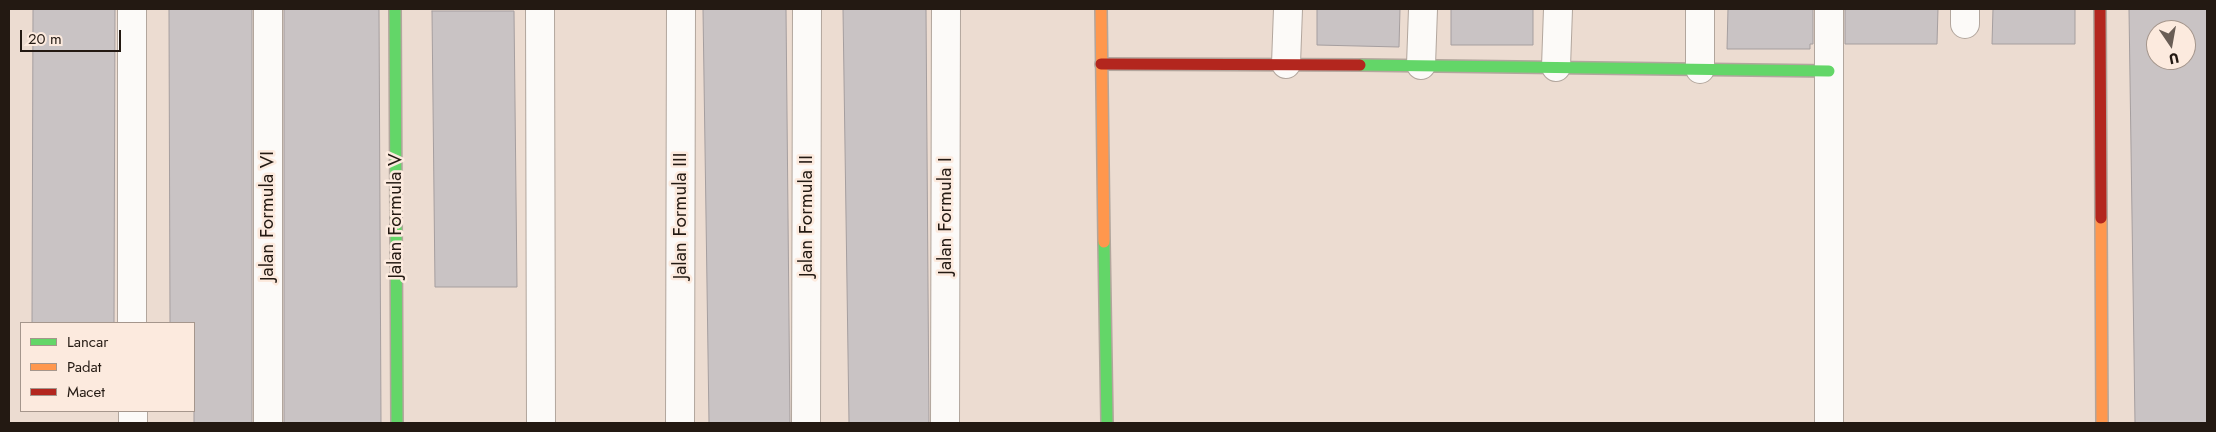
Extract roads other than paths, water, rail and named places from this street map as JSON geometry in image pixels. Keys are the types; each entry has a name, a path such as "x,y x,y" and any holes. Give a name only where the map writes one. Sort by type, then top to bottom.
{"street":[{"path":"132,9 132,322"},
{"name":"Jalan Formula VI","path":"268,9 268,423"},
{"name":"Jalan Formula V","path":"395,9 397,423"},
{"path":"540,9 541,423"},
{"name":"Jalan Formula III","path":"680,423 681,9"},
{"name":"Jalan Formula II","path":"806,423 807,9"},
{"name":"Jalan Formula I","path":"945,423 946,9"},
{"path":"1101,9 1107,423"},
{"path":"1286,64 1288,9"},
{"path":"1421,65 1423,9"},
{"path":"1556,67 1558,9"},
{"path":"1700,9 1700,69"},
{"path":"1829,9 1829,423"},
{"path":"2100,9 2102,423"},
{"path":"1101,64 1421,65 1829,71"}]}
